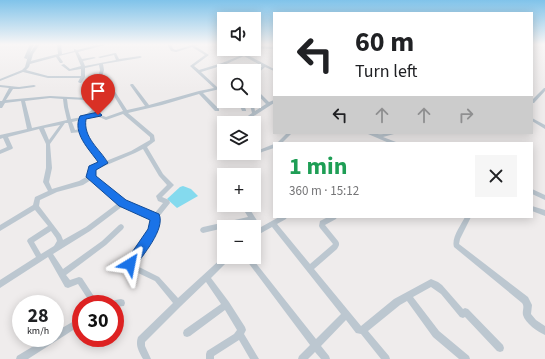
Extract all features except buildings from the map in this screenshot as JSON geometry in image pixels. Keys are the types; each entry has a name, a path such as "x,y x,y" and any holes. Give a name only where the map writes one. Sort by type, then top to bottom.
{"street":[{"path":"0,79 22,68 25,61"},
{"path":"0,79 23,70 28,63 37,61"},
{"path":"61,61 69,70 114,61"},
{"path":"80,82 83,77 84,67 81,61"},
{"path":"199,61 192,66 216,88"},
{"path":"198,72 231,61"},
{"path":"254,61 273,70"},
{"path":"100,77 102,70 101,63"},
{"path":"261,69 264,66"},
{"path":"23,70 53,77 83,77"},
{"path":"132,85 148,107"},
{"path":"0,86 11,88 34,86"},
{"path":"1,104 11,88"},
{"path":"1,104 44,97 86,98 100,116 106,119 125,112 216,88"},
{"path":"533,101 545,88"},
{"path":"56,248 60,241 59,237 36,206 37,200 51,192 81,184 91,177 92,169 125,156 153,141 152,136 125,112 113,91"},
{"path":"200,92 217,110"},
{"path":"261,96 268,104"},
{"path":"65,98 65,112 70,121 72,132 82,130"},
{"path":"23,100 30,130"},
{"path":"251,116 268,104 273,102"},
{"path":"83,118 92,112 94,108"},
{"path":"253,108 252,111 254,114"},
{"path":"0,146 1,152 10,148 2,137 64,122 100,116"},
{"path":"83,118 82,130 87,142 104,163"},
{"path":"533,120 545,127"},
{"path":"48,144 64,122"},
{"path":"41,128 48,144 49,168 46,182 51,192"},
{"path":"281,142 289,134"},
{"path":"373,134 392,142"},
{"path":"380,136 388,134"},
{"path":"144,146 161,175 171,185 159,196 160,199 167,203 155,217 153,231 130,264 131,268 137,269 157,279 178,303"},
{"path":"261,150 273,146"},
{"path":"91,177 122,203 155,217"},
{"path":"533,192 545,198"},
{"path":"0,284 92,226 122,203"},
{"path":"0,228 36,206"},
{"path":"533,208 545,213"},
{"path":"203,230 252,219 249,212"},
{"path":"261,229 282,218"},
{"path":"310,268 335,246 336,243 322,226 322,223 332,218"},
{"path":"468,218 457,239 456,245 525,300 528,305 527,315 534,323 545,331"},
{"path":"273,223 346,315 359,330 363,330 386,359"},
{"path":"40,259 30,241 52,227"},
{"path":"62,274 104,243 121,227"},
{"path":"49,253 68,284 79,280 89,295"},
{"path":"147,359 141,347 141,340 220,264"},
{"path":"252,264 326,359"},
{"path":"206,277 242,330 240,334 255,359"},
{"path":"363,330 397,302 431,283 440,286 454,307 463,314 465,312 500,348"},
{"path":"408,296 436,334 466,359"},
{"path":"187,333 226,305"},
{"path":"302,359 346,315"},
{"path":"210,359 210,354 240,334"},
{"path":"20,359 40,347"}],"water":[{"path":"183,186 191,189 198,196 177,208 167,199"}],"route":[{"path":"98,115 83,118 82,123 85,138 104,163 92,169 91,177 122,203 155,217 153,231 130,264"}]}
